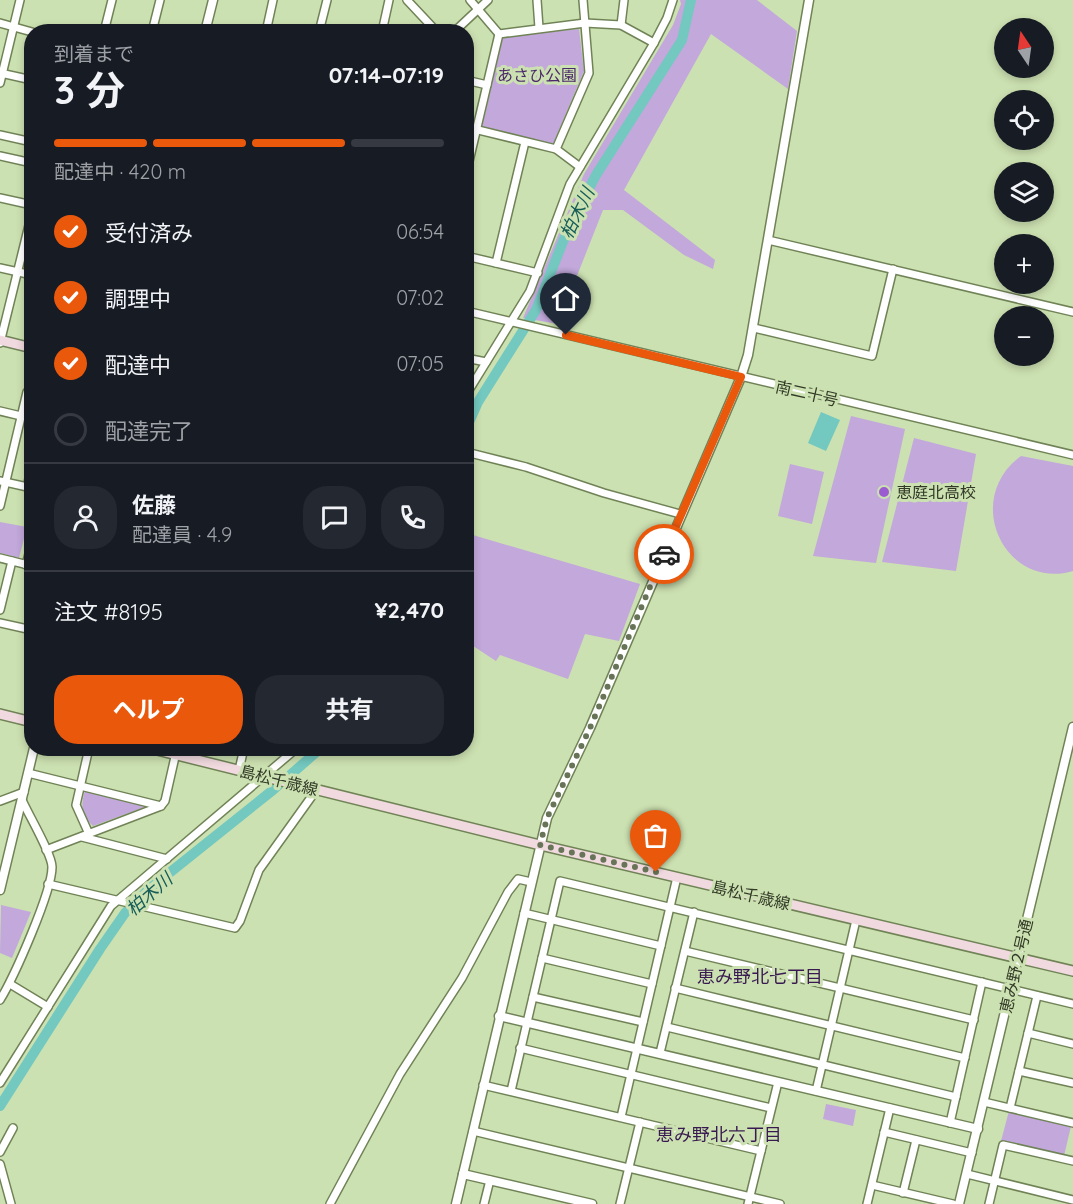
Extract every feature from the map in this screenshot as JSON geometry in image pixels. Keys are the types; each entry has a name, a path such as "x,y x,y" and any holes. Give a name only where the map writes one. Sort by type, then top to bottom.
{"main road":[{"path":"0,341 24,346"},
{"path":"0,714 24,720"},
{"name":"島松千歳線","path":"190,756 540,845 1073,971"}],"street":[{"path":"0,83 20,0"},
{"path":"106,24 112,0"},
{"path":"154,24 160,0"},
{"path":"207,24 213,0"},
{"path":"268,24 273,0"},
{"path":"321,24 327,0"},
{"path":"384,24 389,0"},
{"path":"407,0 430,24"},
{"path":"470,0 499,34"},
{"path":"462,24 488,0"},
{"path":"537,0 539,28"},
{"path":"556,149 589,73 583,0"},
{"path":"621,25 624,0"},
{"path":"474,382 516,323 538,273 570,184 654,43 674,0"},
{"path":"456,1204 547,818 590,728 680,514 741,377 754,328 809,0"},
{"path":"0,23 24,30"},
{"path":"499,34 585,23 621,25 654,43"},
{"path":"474,142 499,34"},
{"path":"1,73 24,78"},
{"path":"474,82 487,85"},
{"path":"474,129 556,149 580,167"},
{"path":"0,135 24,140"},
{"path":"496,263 525,142"},
{"path":"0,156 24,162"},
{"path":"0,198 24,203"},
{"path":"768,240 1073,312"},
{"path":"0,341 24,247"},
{"path":"474,258 538,273"},
{"path":"0,268 24,273"},
{"path":"754,328 872,356 893,269"},
{"name":"南二十号","path":"474,312 1073,455"},
{"path":"474,360 486,362"},
{"path":"0,506 3,481 24,404"},
{"path":"0,411 21,416"},
{"path":"474,453 680,514"},
{"path":"3,481 24,487"},
{"path":"0,558 24,564"},
{"path":"0,610 12,561"},
{"path":"0,623 24,628"},
{"name":"恵み野２号通","path":"959,1204 1073,727"},
{"path":"0,890 4,855 23,796 32,756"},
{"path":"85,835 76,805 87,756"},
{"path":"46,850 160,806 165,801 175,756"},
{"path":"239,770 242,756"},
{"path":"0,1083 111,906 122,901 289,756"},
{"path":"28,773 160,806"},
{"path":"48,884 235,928 240,921 259,870 317,789"},
{"path":"0,801 23,796"},
{"path":"0,1000 10,984 48,884 52,866 23,796"},
{"path":"85,835 167,860"},
{"path":"621,1117 677,877"},
{"path":"330,1204 375,1117 462,978 508,892 519,879 531,882"},
{"path":"511,1091 560,881 1073,1004"},
{"path":"660,1053 694,912"},
{"path":"524,913 661,946"},
{"path":"816,1091 856,920"},
{"path":"685,951 974,1020"},
{"path":"542,958 652,984"},
{"path":"950,1123 982,982"},
{"path":"10,984 48,1007"},
{"path":"675,988 965,1058"},
{"path":"1010,1108 1037,996"},
{"path":"533,997 643,1022"},
{"path":"499,1016 978,1129"},
{"path":"667,1027 956,1097"},
{"path":"1028,1033 1073,1044"},
{"path":"520,1048 771,1108"},
{"path":"1019,1071 1073,1083"},
{"path":"749,1200 778,1082"},
{"path":"483,1085 761,1151"},
{"path":"984,1102 1073,1123"},
{"path":"867,1204 890,1108"},
{"path":"620,1204 640,1122"},
{"path":"0,1152 13,1128"},
{"path":"473,1131 629,1168 749,1200 780,1204"},
{"path":"884,1132 972,1153"},
{"path":"903,1192 916,1140"},
{"path":"989,1204 1003,1145 1073,1161"},
{"path":"0,1164 11,1204"},
{"path":"463,1174 592,1204"},
{"path":"967,1174 1073,1200"},
{"path":"484,1204 490,1180"},
{"path":"872,1185 953,1204"}],"green space":[{"path":"680,0 757,0 797,31 788,89 711,34 624,190 715,260 713,269 684,255 623,210 603,210 558,324 523,318 584,174 673,25 681,4"},
{"name":"あさひ公園","path":"579,29 584,71 553,144 482,127 503,37"},
{"path":"851,416 905,429 876,563 813,556"},
{"path":"914,438 976,454 956,571 882,562"},
{"path":"1021,456 1073,466 1073,571 1049,574 1028,568 1011,555 999,538 993,517 994,495 1003,474"},
{"path":"790,464 824,472 812,524 778,516"},
{"path":"0,522 24,526 24,539 19,558 0,553"},
{"path":"474,535 640,584 619,641 585,634 568,679 500,655 496,661 474,647"},
{"path":"85,790 142,804 145,807 93,826 83,810"},
{"path":"1,905 31,912 12,958 0,953"},
{"path":"826,1104 856,1110 853,1126 823,1119"},
{"path":"1009,1111 1071,1126 1064,1156 1001,1141"}],"water":[{"path":"821,412 840,420 826,451 808,443"}],"waterway":[{"name":"柏木川","path":"474,411 536,310 568,229 596,175 682,40 691,0"},
{"name":"柏木川","path":"0,1106 125,913 148,890 312,756"}],"way so far":[{"path":"656,872 540,845 547,818 590,728 664,554"}],"place":[{"name":"恵庭北高校","path":"884,492"}],"district":[{"name":"恵み野北七丁目","path":"760,976"},
{"name":"恵み野北六丁目","path":"719,1134"}],"route":[{"path":"566,335 741,377 664,554"}]}
